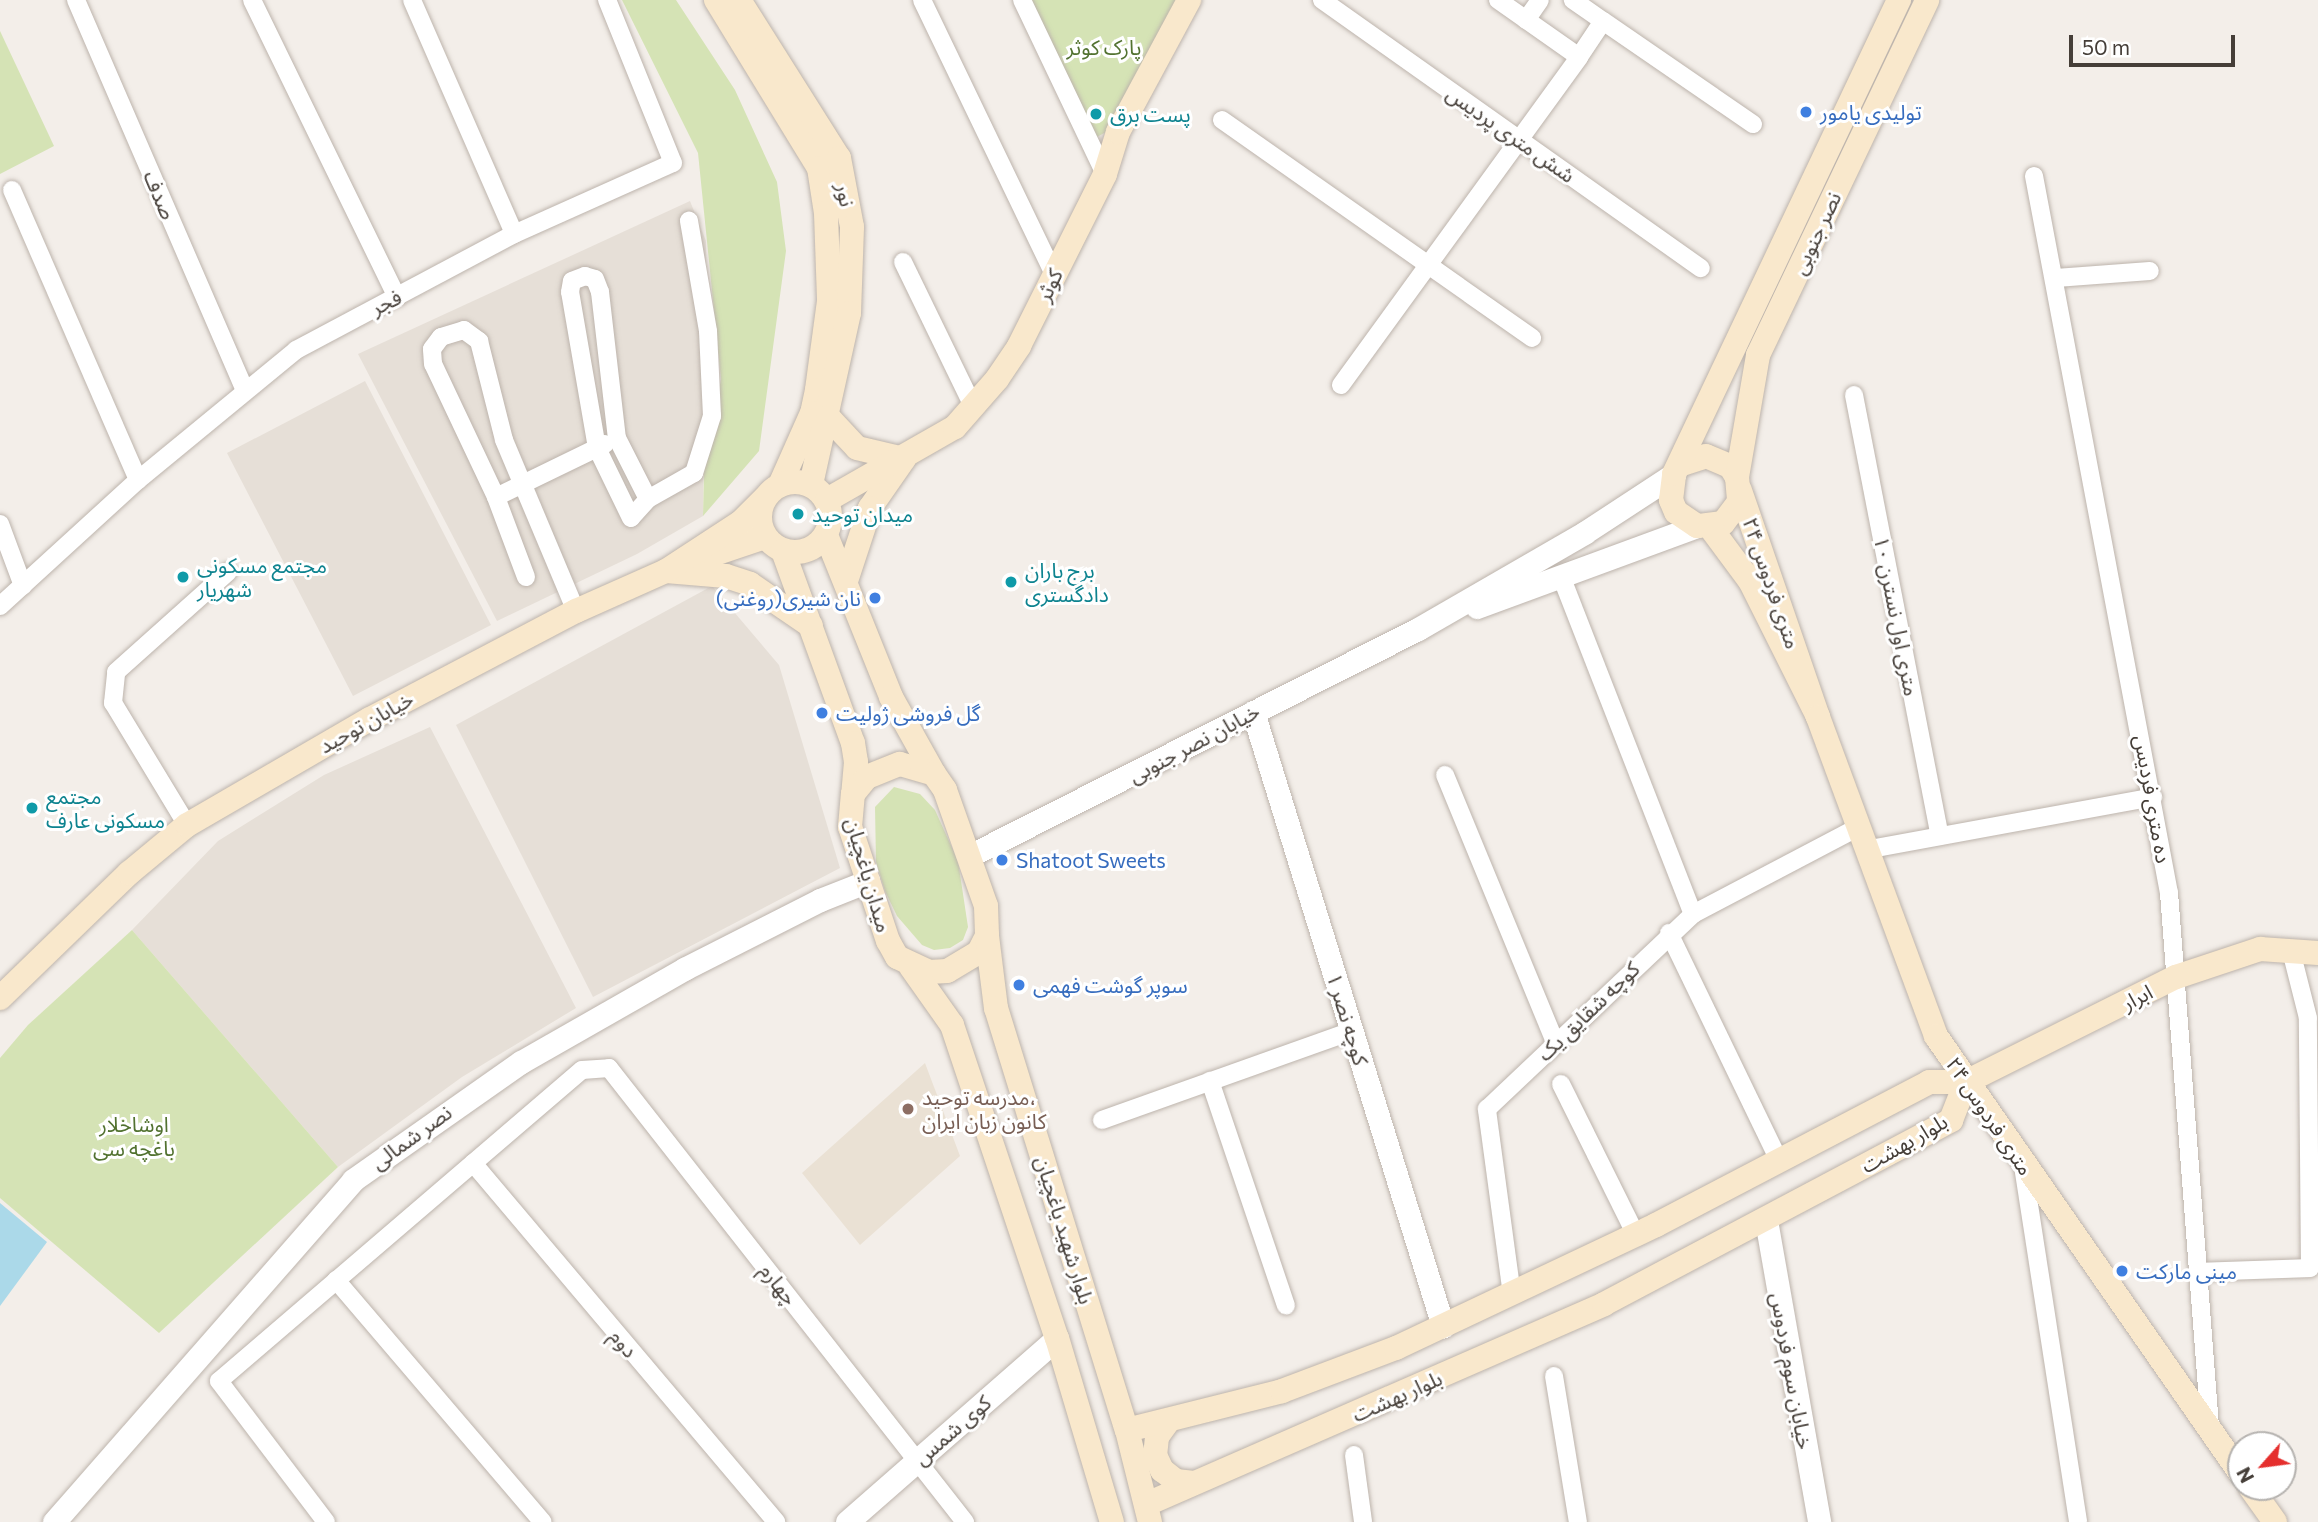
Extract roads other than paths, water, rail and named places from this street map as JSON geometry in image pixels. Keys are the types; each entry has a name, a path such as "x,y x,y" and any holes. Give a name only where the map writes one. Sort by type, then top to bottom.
{"main road":[{"name":"نور","path":"716,0 818,168 830,256 820,415"},
{"name":"نور","path":"739,0 839,158 852,227 849,313 820,415"},
{"name":"کوثر","path":"819,492 904,459 955,427 973,406 1018,346 1105,174 1118,132 1189,0"},
{"name":"نصر جنوبی","path":"1678,469 1899,0"},
{"name":"نصر جنوبی","path":"1739,483 1758,355 1927,0"},
{"path":"820,415 857,448 904,459 870,508 846,581"},
{"path":"820,415 760,510 811,626 853,743 856,762 853,794"},
{"path":"666,571 774,544 813,549 827,535 831,518 819,492 820,415"},
{"path":"1693,458 1719,459 1739,483 1732,514 1704,527 1676,512 1671,500 1678,469 1693,458"},
{"name":"۲۴ متری فردوس","path":"1739,483 1861,839 1936,1036 2227,1455"},
{"path":"773,491 819,492"},
{"name":"خیابان توحید","path":"0,998 129,873 187,825 343,733 576,611 666,571 741,522 773,491"},
{"name":"۲۴ متری فردوس","path":"1704,527 1750,581 1818,717"},
{"path":"827,535 903,724 934,774 969,856 986,906 987,936 979,952 956,968 929,972 911,967"},
{"path":"666,571 726,576 750,584 811,626"},
{"name":"میدان یاغچیان","path":"911,967 888,941 850,827 853,794 883,768 900,764 934,774"},
{"name":"بلوار شهید یاغچیان","path":"987,936 996,1007 1127,1430 1148,1513"},
{"name":"ابرار","path":"1966,1082 2176,977 2260,949 2318,953"},
{"name":"بلوار شهید یاغچیان","path":"911,967 952,1025 1057,1338 1112,1522"},
{"name":"بلوار بهشت","path":"1127,1430 1167,1423 1282,1391 1443,1326 1512,1295 1780,1163 1929,1082 1966,1082 1951,1120 1766,1220 1604,1304 1194,1483 1148,1513"},
{"path":"1167,1423 1157,1437 1155,1454 1162,1470 1176,1481 1194,1483"},
{"path":"2260,1501 2275,1522"}],"street":[{"name":"صدف","path":"76,0 244,389"},
{"path":"252,0 397,297"},
{"path":"412,0 514,234"},
{"name":"فجر","path":"0,606 138,480 244,389 296,350 514,234 673,163 607,0"},
{"path":"922,0 1054,274"},
{"path":"1021,0 1105,174"},
{"name":"شش متری پردیس","path":"1322,0 1701,268"},
{"path":"1498,0 1579,57"},
{"path":"1526,20 1540,0"},
{"path":"1573,0 1753,124"},
{"path":"1341,385 1520,140 1603,21"},
{"path":"1222,120 1532,338"},
{"name":"ده متری فردیس","path":"2034,176 2056,278 2169,892 2210,1431"},
{"path":"12,190 138,480"},
{"path":"648,499 617,438 600,292 595,279 585,275 572,281 570,292 597,447 627,516 636,516 648,499 694,473 712,416 708,331 689,221"},
{"path":"903,262 973,406"},
{"path":"2056,278 2150,271"},
{"path":"526,577 496,497 433,364 432,349 441,337 464,330 479,341 504,440 576,611"},
{"name":"۱۰ متری اول نسترن","path":"1854,395 1940,836"},
{"path":"496,497 617,438"},
{"name":"خیابان نصر جنوبی","path":"969,856 1418,629 1584,533 1678,469"},
{"path":"0,524 23,586"},
{"name":"خیابان نصر جنوبی","path":"1418,629 1704,527"},
{"path":"187,825 113,703 116,672 228,572"},
{"path":"1561,576 1693,914"},
{"name":"کوچه نصر ۱","path":"1254,712 1443,1326"},
{"path":"1445,775 1555,1042"},
{"name":"کوچه شقایق یک","path":"1512,1295 1487,1109 1669,933 1693,914 1861,839 1940,836 2153,797"},
{"name":"نصر شمالی","path":"54,1522 353,1180 521,1062 684,969 820,900 868,881"},
{"path":"1669,933 1780,1163"},
{"path":"2198,1272 2309,1268 2308,1018 2291,951"},
{"path":"1102,1119 1352,1031"},
{"name":"چهارم","path":"473,1163 582,1070 610,1068 965,1522"},
{"path":"1210,1081 1286,1306"},
{"path":"1561,1084 1636,1235"},
{"path":"326,1522 219,1381 473,1163"},
{"name":"دوم","path":"473,1163 776,1522"},
{"path":"2022,1163 2078,1522"},
{"name":"خیابان سوم فردوس","path":"1766,1220 1819,1522"},
{"path":"336,1280 543,1522"},
{"name":"کوی شمس","path":"847,1522 1057,1338"},
{"path":"1554,1376 1578,1522"},
{"path":"1354,1455 1363,1522"}],"water":[{"path":"0,1203 47,1242 0,1306"}],"place":[{"name":"تولیدی یامور","path":"1806,112"},
{"name":"پست برق","path":"1096,114"},
{"name":"میدان توحید","path":"798,514"},
{"name":"مجتمع مسکونی شهریار","path":"183,577"},
{"name":"برج باران دادگستری","path":"1011,582"},
{"name":"نان شیری(روغنی)","path":"875,598"},
{"name":"گل فروشی ژولیت","path":"822,713"},
{"name":"مجتمع مسکونی عارف","path":"32,808"},
{"name":"Shatoot Sweets","path":"1002,860"},
{"name":"سوپر گوشت فهمی","path":"1019,985"},
{"name":"مدرسه توحید، کانون زبان ایران","path":"908,1109"},
{"name":"مینی مارکت","path":"2122,1271"}],"park label":[{"name":"پارک کوثر","path":"1104,47"},
{"name":"اوشاخلار باغچه سی","path":"134,1136"}]}
